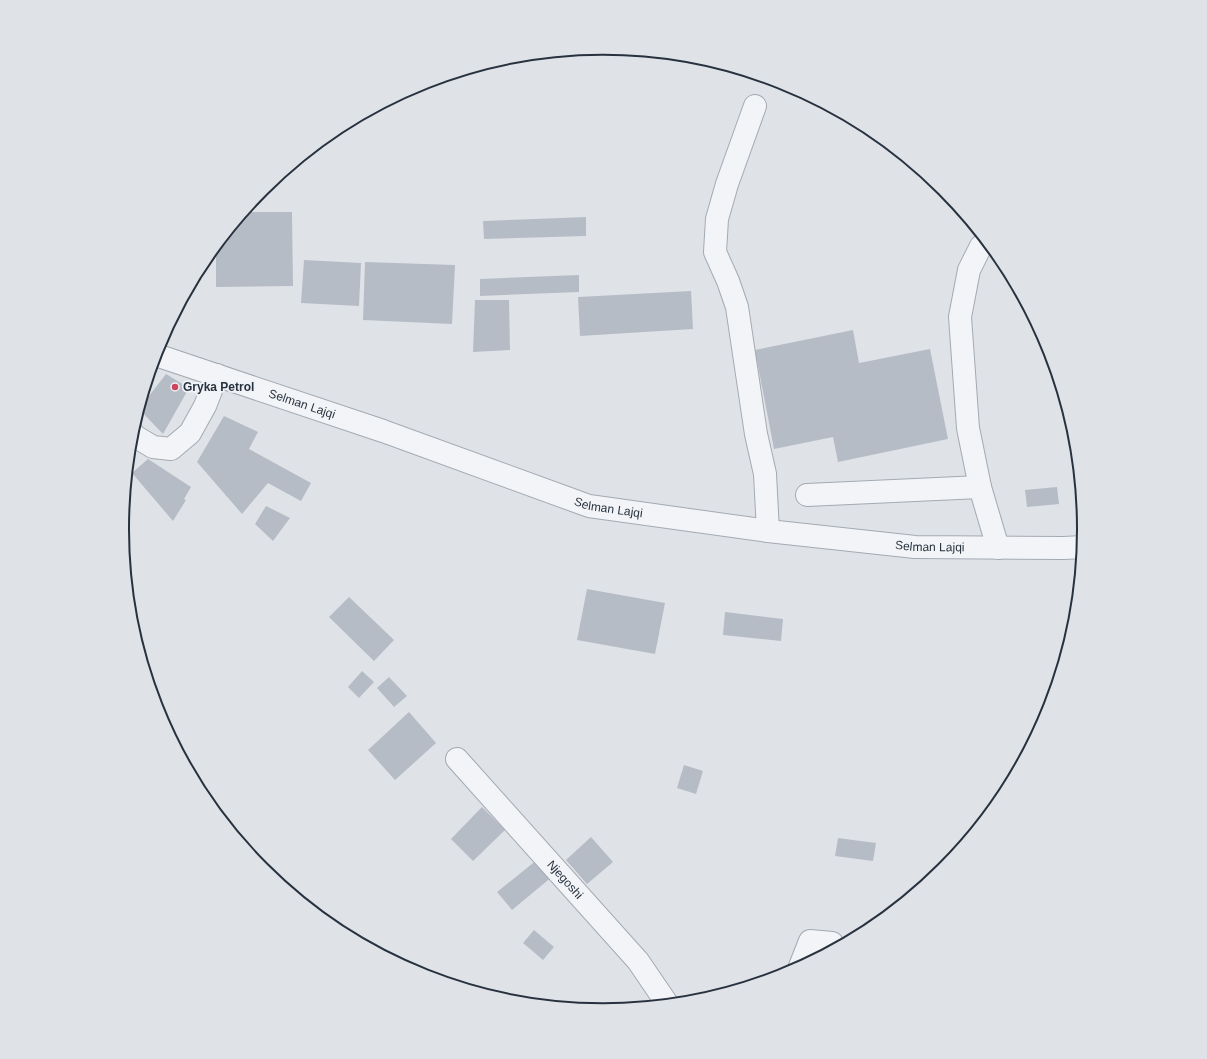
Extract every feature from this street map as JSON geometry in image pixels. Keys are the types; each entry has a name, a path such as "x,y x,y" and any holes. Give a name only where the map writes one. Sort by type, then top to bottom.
{"street":[{"path":"755,106 727,184 717,219 715,252 728,281 737,307 756,434 765,474 768,531"},
{"path":"983,245 981,246 969,270 960,317 968,428 980,487 998,548"},
{"name":"Selman Lajqi","path":"162,357 383,431 589,506 768,531 915,547 1077,547"},
{"path":"138,438 153,447 171,449 190,433 206,406 217,375"},
{"path":"807,495 980,487"},
{"name":"Njegoshi","path":"457,759 638,961 665,1000"},
{"path":"802,960 810,941 832,943"}],"building":[{"path":"252,212 292,212 293,286 216,287 216,256"},
{"path":"586,217 586,236 484,239 483,221"},
{"path":"304,260 361,263 359,306 301,303"},
{"path":"365,262 455,265 452,324 363,320"},
{"path":"579,275 579,292 480,296 480,279"},
{"path":"691,291 693,329 580,336 578,297"},
{"path":"475,300 509,300 510,350 473,352"},
{"path":"853,330 859,363 930,349 948,439 838,462 833,437 774,449 755,350"},
{"path":"166,374 189,388 163,434 143,414 148,398"},
{"path":"224,416 258,432 249,449 311,483 301,501 268,483 242,514 197,462"},
{"path":"148,459 191,487 184,499 186,500 173,521 132,474"},
{"path":"1057,487 1059,504 1027,507 1025,490"},
{"path":"266,506 290,518 273,541 255,524"},
{"path":"587,589 665,603 655,654 577,640"},
{"path":"349,597 394,640 374,661 329,617"},
{"path":"725,612 783,619 781,641 723,635"},
{"path":"362,671 374,682 359,698 348,687"},
{"path":"389,677 407,696 394,707 377,688"},
{"path":"409,712 436,743 395,780 368,750"},
{"path":"684,765 703,771 696,794 677,788"},
{"path":"482,807 505,830 473,861 451,839"},
{"path":"591,837 613,862 587,884 566,860"},
{"path":"838,838 876,843 873,861 835,856"},
{"path":"538,859 553,876 512,910 497,892"},
{"path":"534,930 554,947 543,960 523,943"}],"place":[{"name":"Gryka Petrol","path":"175,387"}]}
